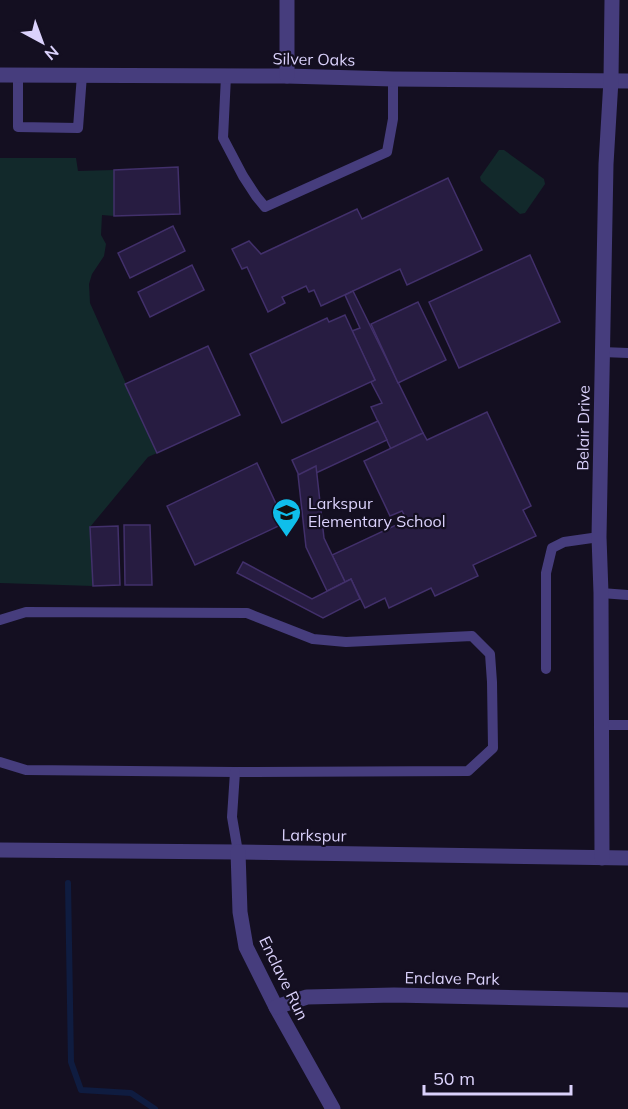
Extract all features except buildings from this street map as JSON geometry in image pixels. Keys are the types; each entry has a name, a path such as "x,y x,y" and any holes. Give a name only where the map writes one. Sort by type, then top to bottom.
{"street":[{"path":"287,76 288,0"},
{"name":"Belair Drive","path":"602,858 599,537 606,164 611,80 612,0"},
{"name":"Silver Oaks","path":"0,75 628,81"},
{"name":"Larkspur","path":"0,850 628,858"},
{"name":"Enclave Run","path":"238,852 240,912 246,947 276,1007 333,1109"},
{"name":"Enclave Park","path":"276,1007 307,997 394,995 628,1000"}],"lane":[{"path":"18,76 18,127 78,128 82,75"},
{"path":"226,76 223,138 243,177 265,207 387,152 393,119 393,79"},
{"path":"602,352 628,353"},
{"path":"546,669 546,573 552,548 564,542 599,537"},
{"path":"601,593 628,595"},
{"path":"0,620 26,612 247,613 313,639 345,642 472,636 490,654 493,748 468,771 26,770 0,762"},
{"path":"600,724 628,725"},
{"path":"235,772 232,817 238,852"}],"green space":[{"path":"499,150 504,150 544,179 545,184 525,213 520,214 481,181 480,177"},
{"path":"0,158 76,158 78,171 114,170 114,216 102,215 101,235 106,244 104,256 92,274 89,284 90,303 157,453 148,457 90,527 93,586 0,583"}],"waterway":[{"path":"68,883 71,1062 81,1090 131,1093 155,1109"}],"place":[{"name":"Larkspur Elementary School","path":"287,538"}]}
